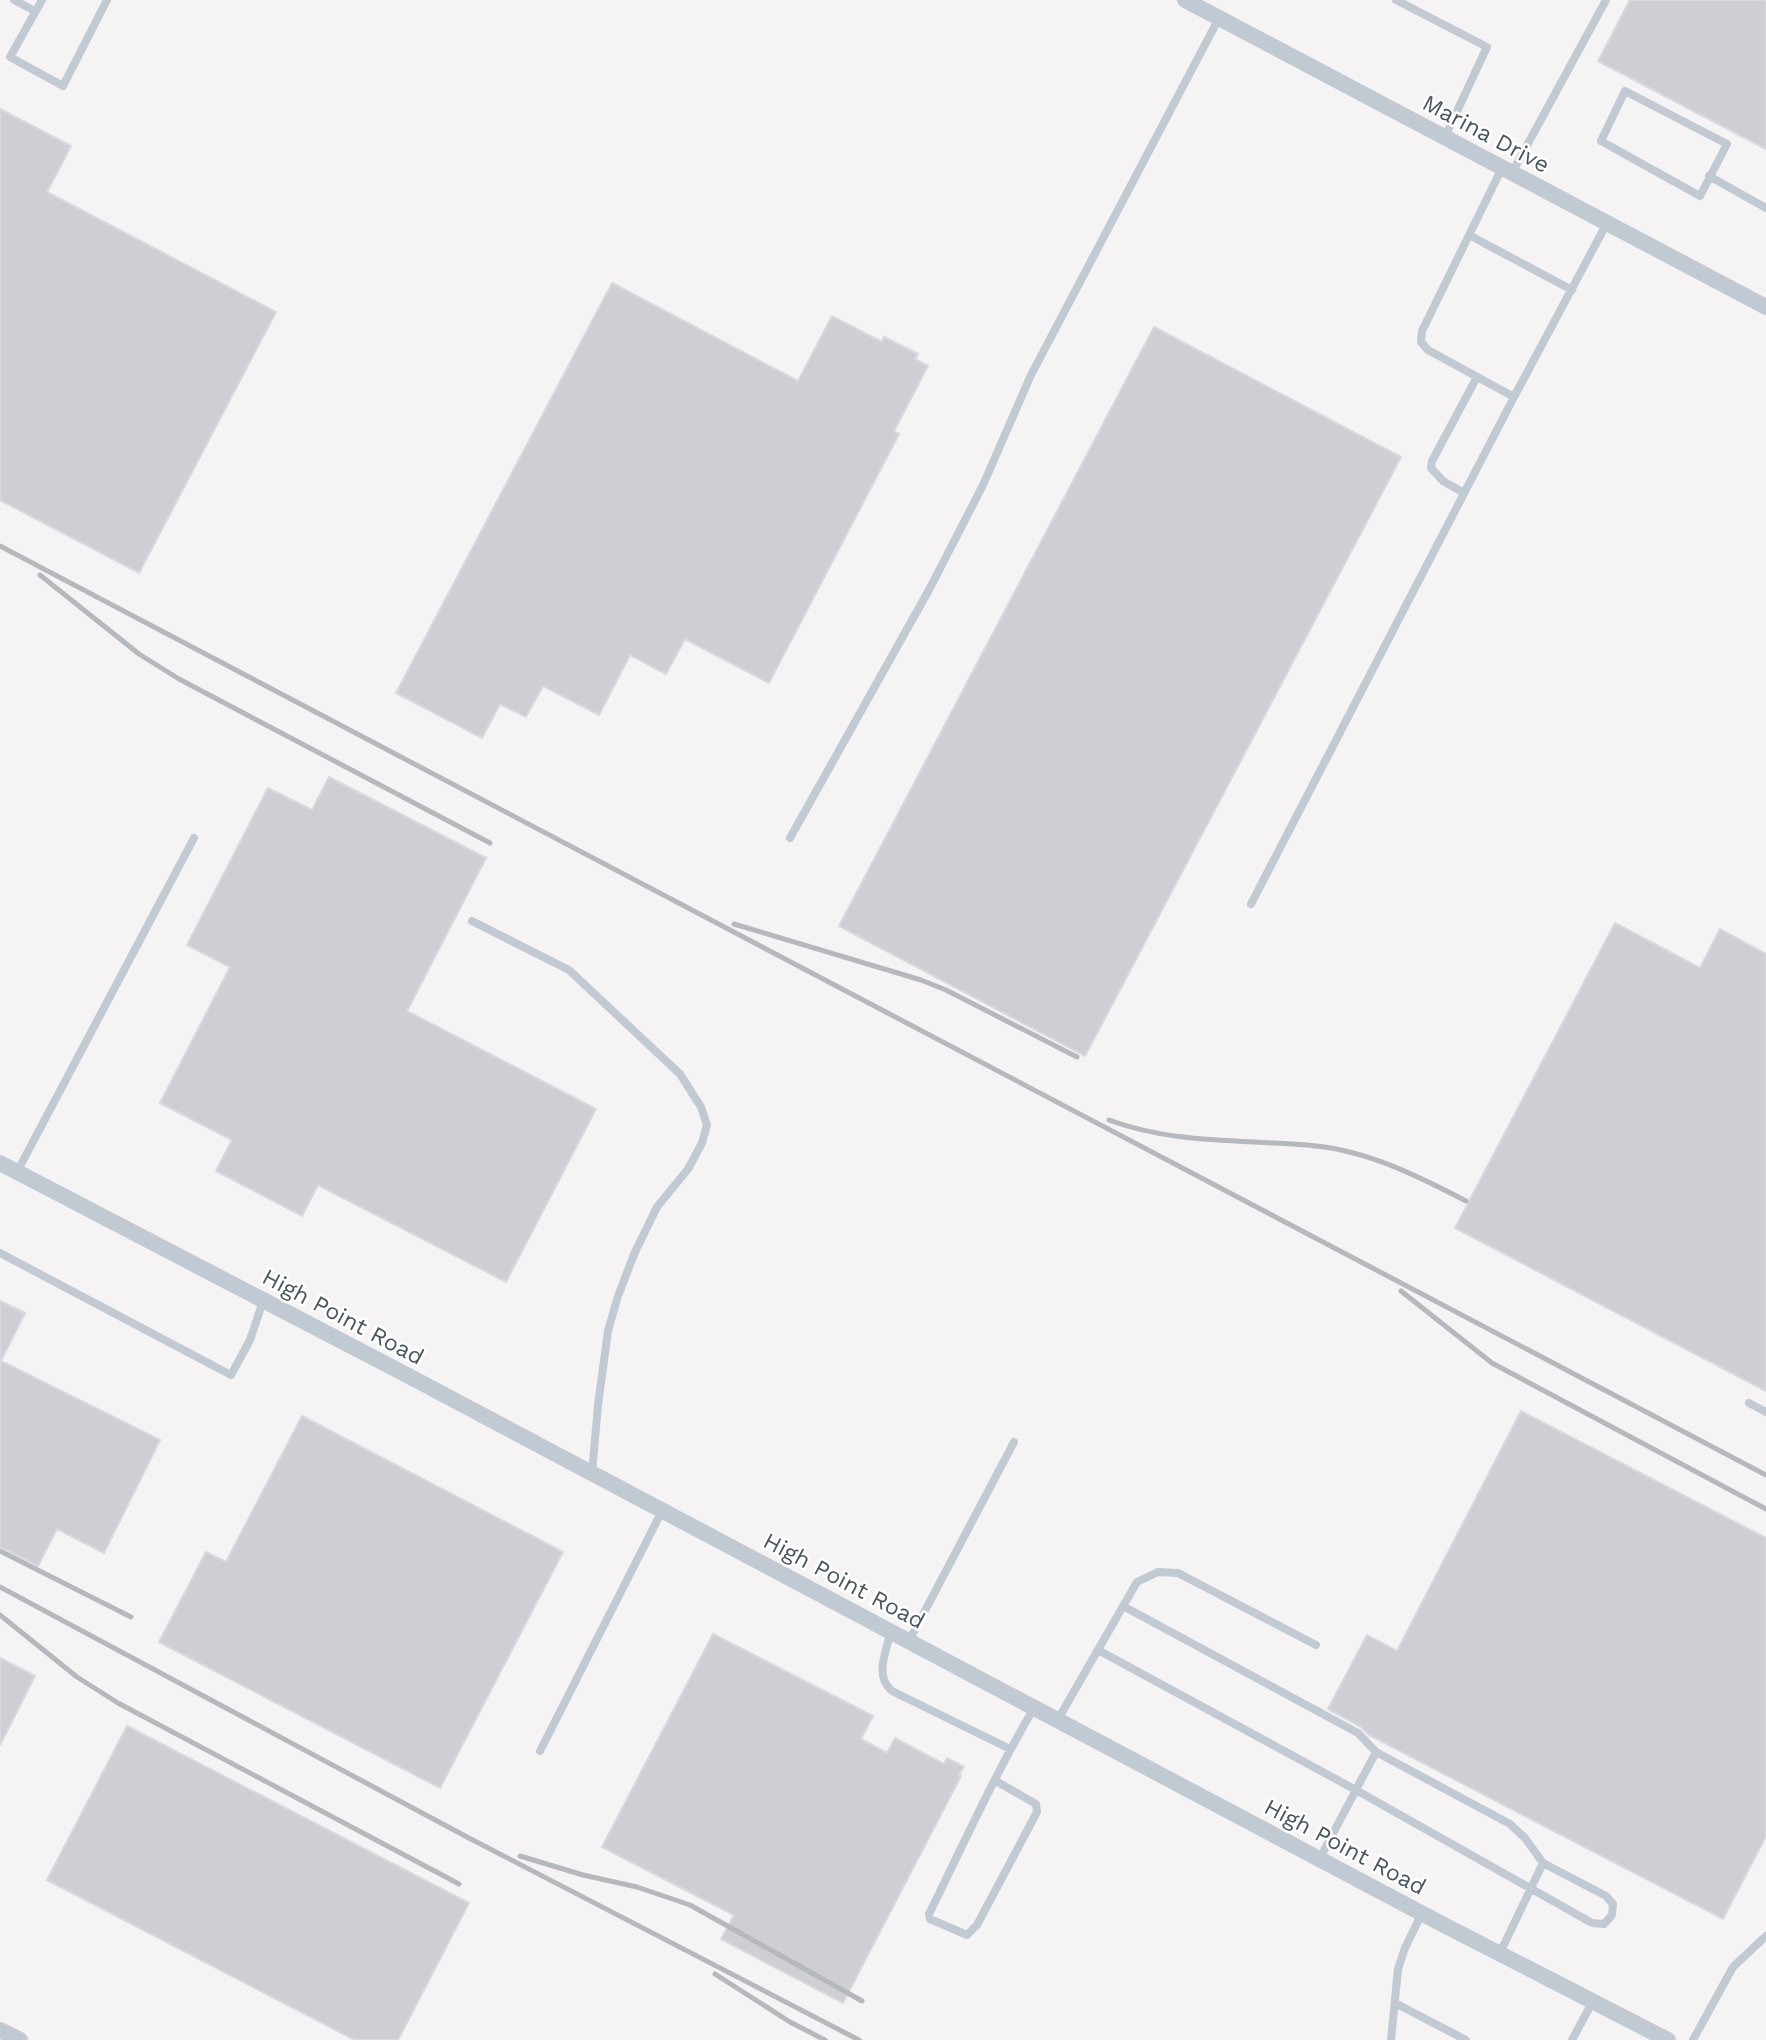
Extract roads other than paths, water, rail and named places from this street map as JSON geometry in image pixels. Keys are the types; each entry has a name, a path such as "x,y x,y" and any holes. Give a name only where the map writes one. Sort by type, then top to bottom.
{"street":[{"name":"Marina Drive","path":"1185,0 1766,307"},
{"name":"High Point Road","path":"0,1163 1668,2040"},
{"path":"0,2030 20,2040"}],"lane":[{"path":"14,0 35,11"},
{"path":"42,0 10,57 63,86 107,0"},
{"path":"1396,0 1487,47 1445,138"},
{"path":"1514,397 1428,350 1421,342 1422,331 1469,235 1606,0"},
{"path":"790,838 942,565 983,485 1031,375 1219,18"},
{"path":"1625,92 1727,144 1709,176 1700,196 1601,141 1625,92"},
{"path":"1709,176 1766,208"},
{"path":"1251,904 1607,223"},
{"path":"1469,235 1572,290"},
{"path":"1464,493 1443,481 1431,468 1477,377"},
{"path":"16,1172 194,838"},
{"path":"472,921 569,970 680,1074 701,1107 707,1125 702,1143 688,1168 657,1207 618,1296 608,1332 592,1473"},
{"path":"0,1254 231,1375 250,1340 263,1301"},
{"path":"1749,1403 1766,1412"},
{"path":"909,1641 1014,1442"},
{"path":"540,1751 662,1511"},
{"path":"1057,1721 1137,1582 1158,1572 1178,1573 1316,1645"},
{"path":"1098,1650 1356,1790 1592,1923 1604,1924 1612,1915 1613,1904 1606,1896 1543,1863 1510,1824 1376,1752 1358,1733 1123,1606"},
{"path":"891,1631 881,1675 884,1685 1010,1749"},
{"path":"996,1781 1036,1804 1037,1812 977,1926 967,1935 930,1919 929,1914 1010,1749 1034,1708"},
{"path":"1320,1858 1376,1752"},
{"path":"1500,1954 1543,1863"},
{"path":"1391,2040 1398,1969 1422,1913"},
{"path":"1693,2040 1733,1967 1766,1936"},
{"path":"1572,2040 1593,2001"},
{"path":"1395,2003 1466,2040"}],"railway":[{"path":"0,546 1766,1475"},
{"path":"40,575 139,654 179,679 490,843"},
{"path":"734,924 921,980 1077,1057"},
{"path":"1109,1120 1160,1134 1316,1146 1355,1153 1393,1166 1466,1201"},
{"path":"1401,1291 1492,1363 1766,1509"},
{"path":"0,1551 131,1617"},
{"path":"0,1587 467,1837 859,2040"},
{"path":"0,1615 77,1677 118,1703 459,1884"},
{"path":"520,1856 583,1875 637,1887 690,1905 862,2001"},
{"path":"715,1974 790,2022 825,2040"}]}
